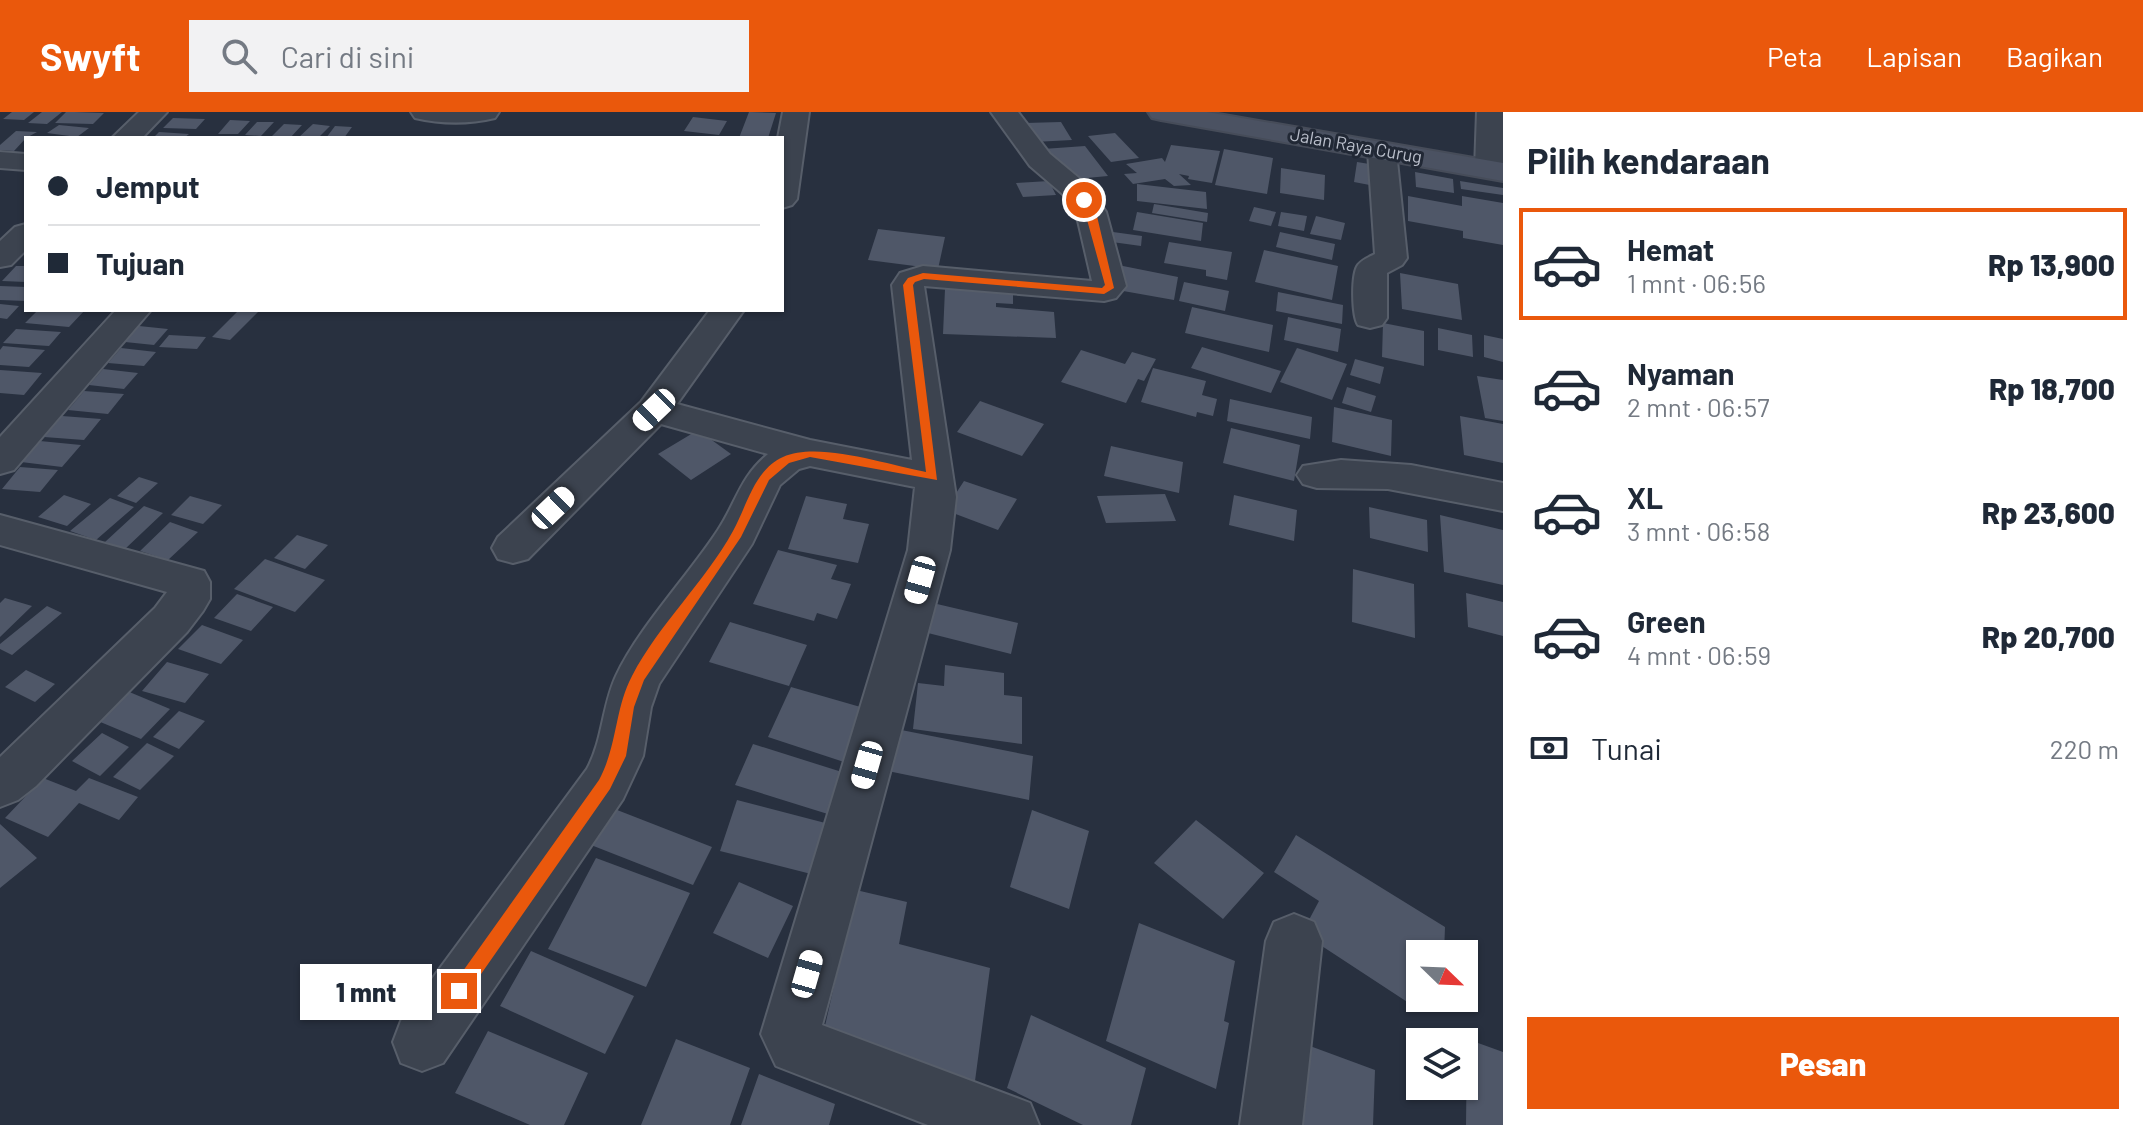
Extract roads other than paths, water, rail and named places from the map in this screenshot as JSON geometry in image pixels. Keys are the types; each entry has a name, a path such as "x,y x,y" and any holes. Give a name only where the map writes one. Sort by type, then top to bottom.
{"main road":[{"name":"Jalan Raya Curug","path":"1168,112 1496,170"}],"street":[{"path":"128,136 154,112"},
{"path":"424,112 473,115 486,112"},
{"path":"784,186 796,112"},
{"path":"1004,112 1040,160 1076,190 1091,212 1110,286 1104,291 923,276 911,280 908,285 936,497 929,550 790,1034 797,1045 923,1111 1008,1125"},
{"path":"1490,112 1496,170"},
{"path":"1370,318 1371,269 1391,258 1382,151"},
{"path":"0,160 24,162"},
{"path":"0,258 24,235"},
{"path":"0,461 132,312"},
{"path":"513,548 654,410 726,312"},
{"path":"654,410 810,453 933,477"},
{"path":"422,1042 605,784 619,756 627,707 638,678 737,534 764,478 785,460 810,453"},
{"path":"1317,475 1355,471 1418,478 1503,497"},
{"path":"0,530 189,582 188,599 171,620 6,774"},
{"path":"1271,1125 1294,941"}]}
